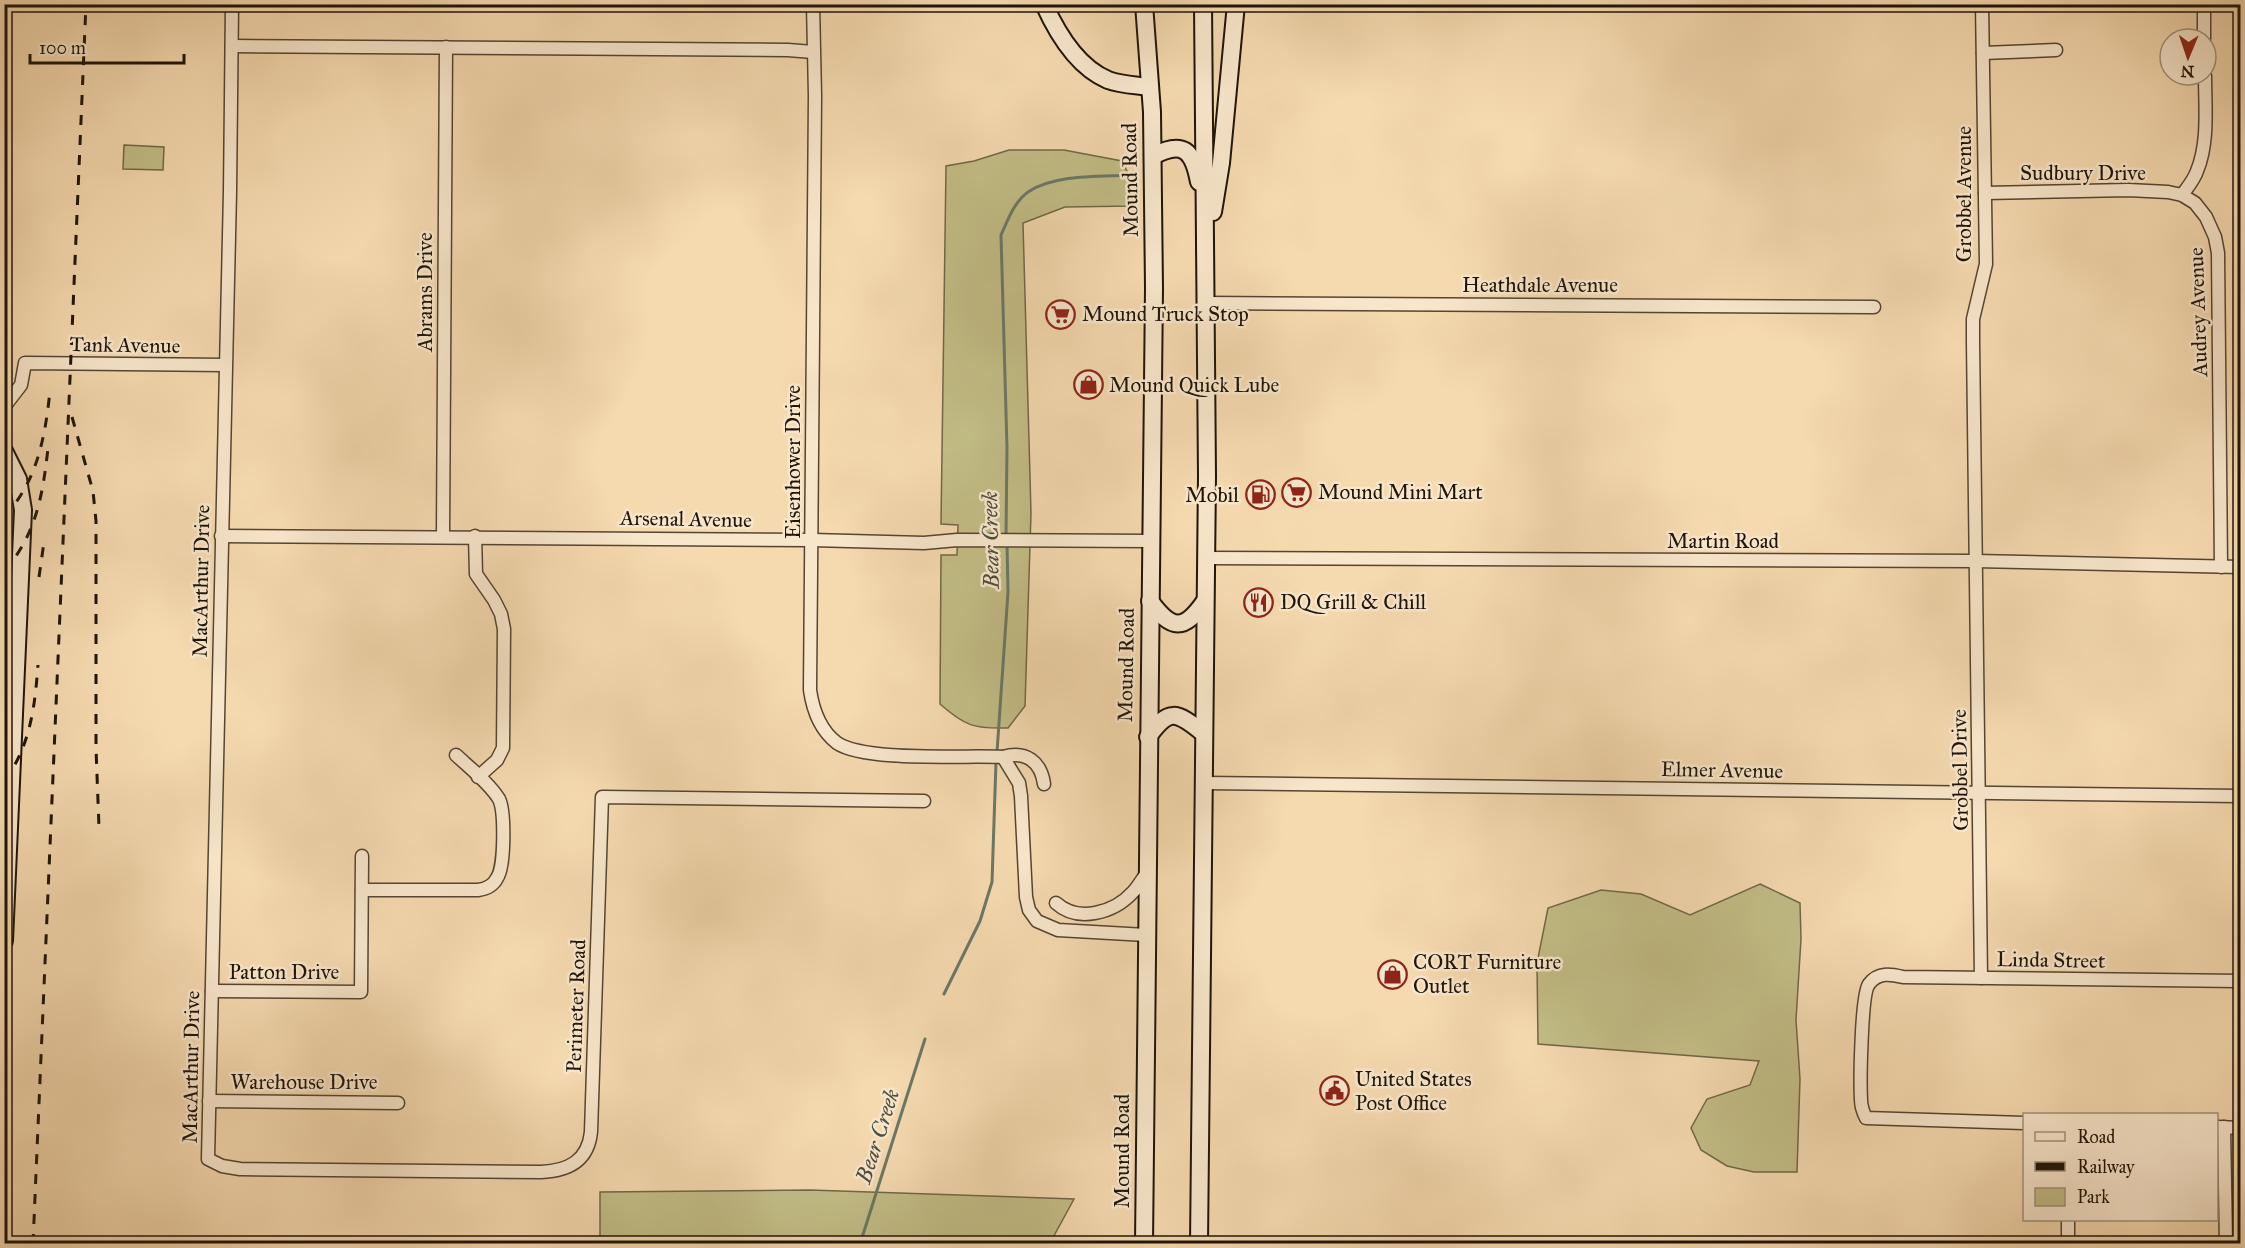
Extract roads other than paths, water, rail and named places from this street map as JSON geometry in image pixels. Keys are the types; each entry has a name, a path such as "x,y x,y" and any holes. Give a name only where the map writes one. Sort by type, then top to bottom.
{"main road":[{"path":"1044,4 1067,44 1088,67 1113,82 1150,87"},
{"name":"Mound Road","path":"1144,4 1153,156 1144,1244"},
{"path":"1199,1244 1207,476 1203,4"},
{"path":"1206,254 1221,164 1236,4"},
{"path":"1153,156 1168,148 1181,148 1188,152 1196,164 1205,221"},
{"path":"4,451 18,479 23,510 4,941"},
{"path":"1150,601 1168,621 1179,624 1193,618 1205,601"},
{"path":"1148,737 1165,716 1172,715 1182,718 1203,733"}],"street":[{"name":"MacArthur Drive","path":"208,1159 232,4"},
{"name":"Eisenhower Drive","path":"813,4 810,690 815,713 822,727 838,743 860,751 890,755 1003,757 1014,754 1030,759 1040,769 1044,784"},
{"name":"Grobbel Avenue","path":"1976,561 1973,319 1986,264 1982,4"},
{"path":"2204,4 2204,27"},
{"path":"232,46 813,52"},
{"name":"Abrams Drive","path":"443,536 446,47"},
{"path":"1983,53 2056,50"},
{"path":"2182,195 2202,160 2205,87"},
{"name":"Sudbury Drive","path":"1985,193 2128,190 2182,195"},
{"name":"Audrey Avenue","path":"2182,195 2195,203 2206,217 2215,237 2217,253 2220,567"},
{"name":"Heathdale Avenue","path":"1206,303 1874,307"},
{"name":"Tank Avenue","path":"4,407 23,381 25,363 225,365"},
{"name":"Arsenal Avenue","path":"221,536 475,536 924,543 957,540 1151,541"},
{"path":"475,536 477,574 498,608 505,645 503,748 497,760 478,777"},
{"name":"Martin Road","path":"1205,558 1976,561 2241,567"},
{"name":"Grobbel Drive","path":"1976,561 1981,978"},
{"path":"362,890 478,890 493,883 501,869 502,808 497,796 456,754"},
{"path":"1003,757 1019,783 1022,796 1026,897 1032,916 1043,925 1058,930 1146,935"},
{"name":"Elmer Avenue","path":"1204,783 2241,796"},
{"name":"Perimeter Road","path":"208,1159 222,1166 240,1169 541,1172 570,1167 584,1155 591,1132 602,797 924,801"},
{"name":"Patton Drive","path":"212,991 361,992 362,856"},
{"path":"1056,903 1062,909 1088,915 1114,907 1133,893 1147,873"},
{"name":"Linda Street","path":"2023,1123 1866,1118 1860,1102 1866,987 1879,975 1890,974 1903,977 2241,981"},
{"name":"Warehouse Drive","path":"209,1101 398,1103"},
{"path":"2226,1244 2220,1127 2241,1128"},
{"path":"2068,1221 2068,1244"}],"waterway":[{"name":"Bear Creek","path":"1006,536 1007,448 1001,235 1019,201 1039,186 1064,179 1133,175"},
{"name":"Bear Creek","path":"997,752 1008,592 1007,543"},
{"name":"Bear Creek","path":"944,994 980,921 992,882 996,762"},
{"name":"Bear Creek","path":"860,1244 925,1039"}],"railway":[{"path":"33,1244 86,4"},
{"path":"4,517 24,489 38,458 50,391"},
{"path":"72,417 93,491 96,521 96,749 99,827"},
{"path":"4,571 15,558 31,529 44,482 48,448"},
{"path":"39,577 44,542"},
{"path":"4,781 20,755 30,726 38,665"}],"place":[{"name":"Mound Truck Stop","path":"1061,314"},
{"name":"Mound Quick Lube","path":"1088,385"},
{"name":"Mound Mini Mart","path":"1297,492"},
{"name":"Mobil","path":"1260,495"},
{"name":"DQ Grill & Chill","path":"1259,602"},
{"name":"CORT Furniture Outlet","path":"1392,974"},
{"name":"United States Post Office","path":"1334,1091"}]}
